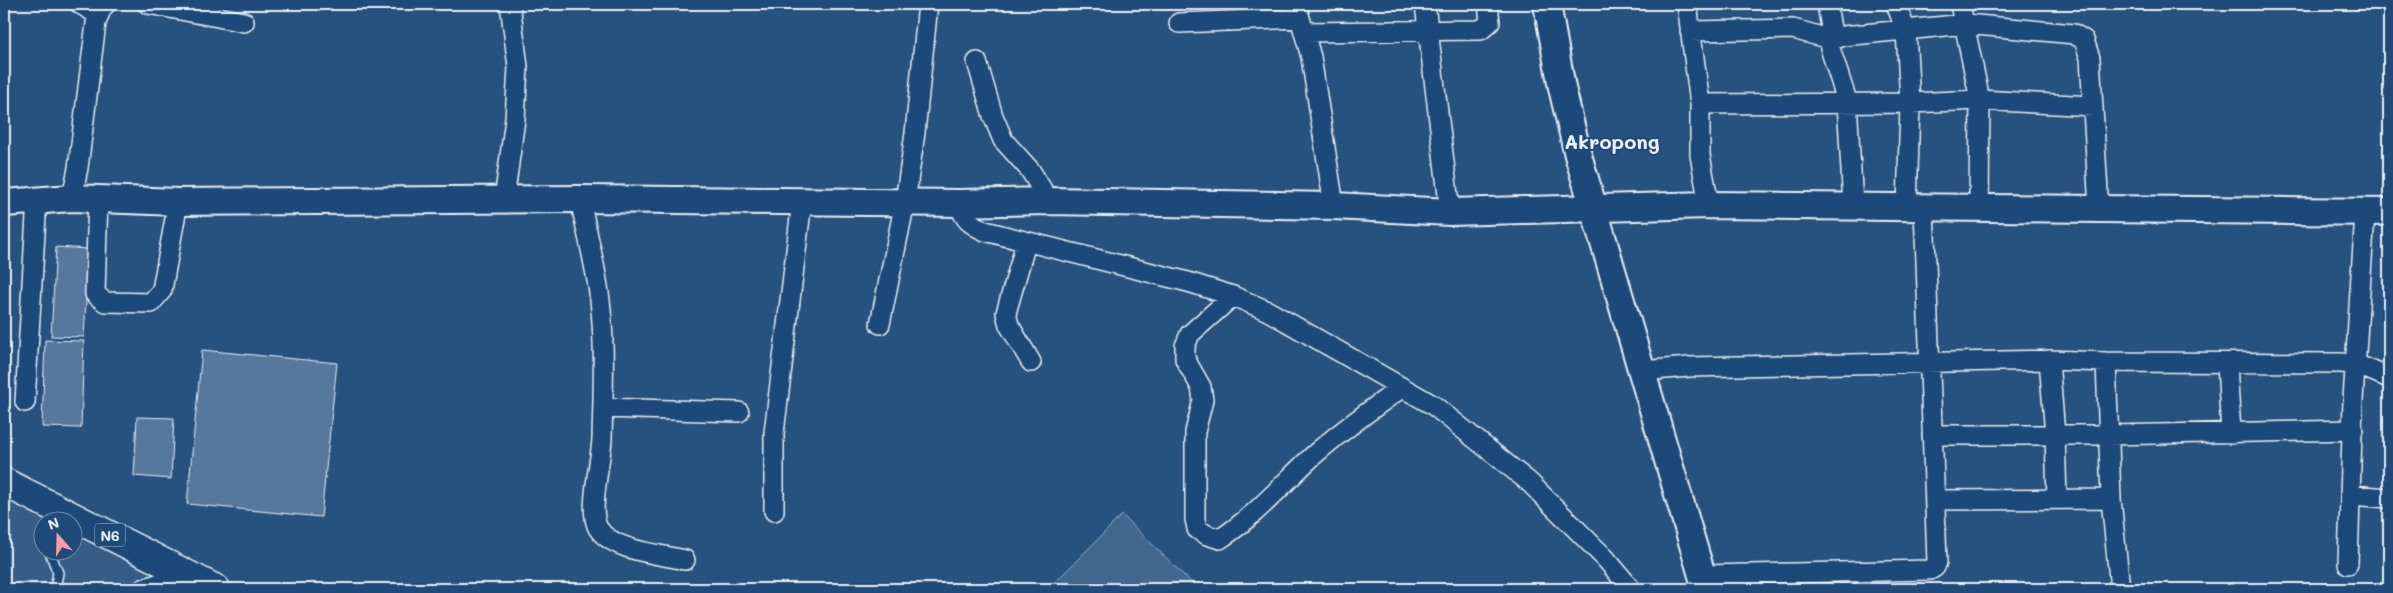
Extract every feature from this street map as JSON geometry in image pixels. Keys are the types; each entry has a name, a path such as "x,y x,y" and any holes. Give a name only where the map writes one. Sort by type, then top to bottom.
{"main road":[{"name":"N6","path":"4,482 51,509 216,589"}],"street":[{"path":"72,198 78,168 96,24 102,9 80,4"},
{"path":"148,4 244,22"},
{"path":"504,200 515,119 518,67 510,4"},
{"path":"880,324 905,202 915,133 928,4"},
{"path":"1424,4 1450,212"},
{"path":"1179,23 1300,18 1428,30 1481,30 1490,22 1488,4"},
{"path":"1547,4 1562,88 1592,208 1704,582 1930,570 1935,568 1937,562 1929,361 1916,208 1906,31 1896,4"},
{"path":"1687,4 1700,104 1700,155 1709,205"},
{"path":"1827,4 1833,40 1830,48 1847,101 1853,206"},
{"path":"1960,4 1966,24 1980,100 1978,208"},
{"path":"1300,18 1310,57 1334,206"},
{"path":"1690,31 1793,29 1833,40 1843,36 1966,24 2074,34 2084,40 2090,58 2099,209"},
{"path":"977,62 993,116 1003,140 1030,170 1049,201"},
{"path":"1700,104 1847,101 1910,103 1980,100 2093,106"},
{"path":"4,203 37,199 72,198 178,202 580,199 959,203 1049,201 1334,206 1450,212 1709,205 2377,212 2356,364 2348,564"},
{"path":"98,198 95,294 105,302 151,303 162,290 178,202"},
{"path":"25,402 37,199"},
{"path":"580,199 601,308 605,363 601,460 594,509 598,528 609,540 622,546 685,560"},
{"path":"774,511 774,433 802,201"},
{"path":"959,203 963,217 970,224 985,231 1026,243 1155,273 1233,296 1268,311 1433,405 1529,482 1606,559 1631,589"},
{"path":"1026,243 1006,313 1009,325 1031,362"},
{"path":"1233,296 1190,334 1185,346 1185,359 1201,387 1203,400 1195,432 1195,519 1197,529 1207,535 1220,539 1232,531 1277,493 1314,455 1401,388"},
{"path":"1642,371 1689,367 2049,360 2227,364 2356,364 2389,378"},
{"path":"2049,360 2055,435 2057,499"},
{"path":"2106,362 2111,498 2120,589"},
{"path":"2227,364 2231,434"},
{"path":"603,408 739,412"},
{"path":"1932,434 2231,434 2353,430"},
{"path":"2351,495 2389,498"},
{"path":"1934,500 2111,498"},
{"path":"143,589 186,574"}],"lane":[{"path":"53,560 58,573 55,589"}],"shaded area":[{"path":"4,498 32,512 32,560 82,560 82,538 151,572 142,589 4,589"},
{"path":"1122,515 1198,589 1048,589"}],"building":[{"path":"56,247 89,249 84,337 51,336"},
{"path":"45,340 84,341 81,428 42,427"},
{"path":"202,350 337,363 321,517 187,504"},
{"path":"137,417 174,418 171,479 134,476"}],"district":[{"name":"Akropong","path":"1612,141"}]}
